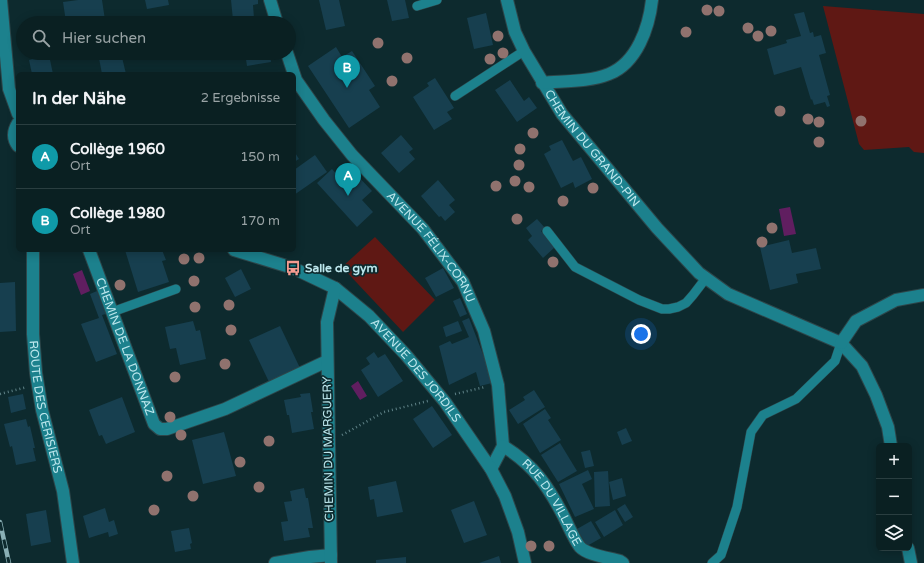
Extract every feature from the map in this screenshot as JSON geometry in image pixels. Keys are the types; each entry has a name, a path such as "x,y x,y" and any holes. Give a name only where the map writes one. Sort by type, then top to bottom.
{"street":[{"path":"1,0 9,89 16,108"},
{"path":"270,0 275,16"},
{"name":"CHEMIN DU GRAND-PIN","path":"507,0 515,32 524,51 562,114 657,228 699,273 728,294 841,343"},
{"path":"542,83 595,78 610,74 621,67 631,58 646,30 652,0"},
{"name":"AVENUE FÉLIX-CORNU","path":"289,60 293,72"},
{"name":"AVENUE FÉLIX-CORNU","path":"296,80 324,120 352,154 423,228 463,282 484,331 498,384 503,446"},
{"path":"16,127 14,134 16,142"},
{"name":"ROUTE DES CERISIERS","path":"33,252 33,334 36,373 42,410 63,491 73,563"},
{"name":"CHEMIN DE LA DONNAZ","path":"90,252 154,424 160,429 167,429 225,409 326,361"},
{"name":"AVENUE DES JORDILS","path":"241,252 293,268 335,288 369,316 406,355 445,402 491,469 505,496 518,532 525,563"},
{"name":"CHEMIN DU MARGUERY","path":"275,563 310,557 331,559 326,361 327,322 335,288"},
{"path":"891,443 888,427 876,395 862,366 841,343 856,321 896,300 924,295"},
{"path":"491,469 503,446"},
{"name":"RUE DU VILLAGE","path":"503,446 518,456 543,480 552,494 580,548 590,553 623,563"},
{"path":"909,551 911,563"}],"lane":[{"path":"417,6 437,0"},
{"path":"454,96 524,51"},
{"path":"547,231 575,267 639,300 662,309 678,307 686,303 706,278"},
{"path":"112,312 176,289"},
{"path":"712,563 720,556 736,507 751,432 763,415 796,399 835,361 841,343"}],"path":[{"path":"0,394 30,386"},
{"path":"453,395 486,387"},
{"path":"339,436 384,412 433,400"}],"shaded area":[{"path":"823,6 924,14 924,153 914,152 909,147 864,150 859,144"},
{"path":"790,207 796,234 784,236 779,209"},
{"path":"375,237 435,300 403,332 342,267"},
{"path":"82,270 90,291 81,295 73,274"},
{"path":"358,381 367,396 360,400 351,386"}],"building":[{"path":"78,0 102,0 104,16 65,16 63,2"},
{"path":"145,0 168,0 169,5 147,9"},
{"path":"231,0 258,0 258,4 253,5 254,16 233,16"},
{"path":"319,0 339,0 345,26 326,30"},
{"path":"387,0 405,0 409,18 392,21"},
{"path":"804,12 810,33 813,32 814,37 821,35 826,53 819,55 830,95 827,96 830,106 827,107 825,102 814,105 812,99 811,100 801,67 774,75 767,49 787,43 786,40 801,36 794,14"},
{"path":"486,13 493,45 474,49 467,18"},
{"path":"336,47 342,57 352,51 375,86 369,90 380,107 349,128 308,66"},
{"path":"29,60 50,60 53,72 32,72"},
{"path":"99,60 123,60 126,72 102,72"},
{"path":"246,60 271,60 271,62 247,66"},
{"path":"435,78 454,108 447,112 452,119 434,130 413,97 429,86 427,83"},
{"path":"510,80 524,101 529,97 537,108 517,122 495,90"},
{"path":"401,135 413,149 409,152 415,159 399,173 381,153"},
{"path":"562,140 573,161 581,157 592,179 575,188 573,182 561,188 544,154 551,150 549,146"},
{"path":"315,155 327,172 296,194 296,169"},
{"path":"332,169 343,182 354,172 372,191 362,200 373,212 357,227 317,183"},
{"path":"438,180 455,200 449,205 455,212 445,221 441,216 439,217 421,196"},
{"path":"537,219 545,228 541,231 555,247 543,258 528,240 532,236 526,228"},
{"path":"789,240 792,253 816,248 821,269 796,274 798,283 770,290 760,247"},
{"path":"126,252 163,252 166,260 162,261 169,282 138,292"},
{"path":"443,268 454,288 436,297 425,278"},
{"path":"241,269 251,289 235,297 225,278"},
{"path":"15,282 16,331 0,332 0,283"},
{"path":"97,291 106,314 102,315 117,354 96,362 81,324 99,318 90,294"},
{"path":"460,298 467,314 460,317 453,301"},
{"path":"469,318 492,383 480,386 476,372 449,385 439,346 450,341 452,344 469,337 462,321"},
{"path":"193,321 196,331 200,330 206,359 180,365 176,348 170,349 165,327"},
{"path":"458,321 462,331 446,337 443,327"},
{"path":"280,326 300,368 269,382 249,340"},
{"path":"374,352 378,358 385,354 403,381 378,397 361,370 370,364 366,358"},
{"path":"534,390 545,407 518,424 509,410 525,400 523,397"},
{"path":"310,393 314,429 292,433 289,415 287,415 284,400 301,397 300,394"},
{"path":"23,394 26,409 11,413 8,397"},
{"path":"122,397 135,432 106,444 102,435 99,436 89,410"},
{"path":"432,406 452,435 433,448 413,419"},
{"path":"545,409 551,418 548,420 561,440 540,453 523,424"},
{"path":"26,419 28,427 30,426 35,448 33,448 36,461 16,465 12,446 10,447 4,424"},
{"path":"626,428 632,441 622,445 617,432"},
{"path":"224,432 236,476 203,484 192,440"},
{"path":"560,443 577,471 558,482 541,455"},
{"path":"590,450 594,466 585,468 581,452"},
{"path":"588,470 592,479 582,484 594,509 575,517 559,484"},
{"path":"608,471 610,506 595,507 594,472"},
{"path":"622,478 626,496 613,500 609,482"},
{"path":"396,481 403,512 377,517 374,499 370,500 368,487"},
{"path":"304,488 306,498 308,498 313,528 308,528 310,537 284,541 281,522 288,521 284,502 292,501 290,491"},
{"path":"474,501 487,535 464,543 451,510"},
{"path":"625,504 633,517 625,522 617,509"},
{"path":"105,508 109,522 114,520 118,534 109,537 108,532 89,538 83,516"},
{"path":"46,510 51,542 31,546 26,514"},
{"path":"615,510 623,525 604,537 595,522"},
{"path":"591,521 601,538 587,546 577,529"},
{"path":"189,528 192,543 190,544 191,549 175,552 171,531"},
{"path":"499,556 501,563 479,563"},
{"path":"406,557 406,563 376,563 376,560"}],"railway":[{"path":"0,522 9,563"}],"place":[{"name":"Collège 1980","path":"347,88"},
{"name":"Collège 1960","path":"348,196"},
{"name":"Salle de gym","path":"293,268"}]}
